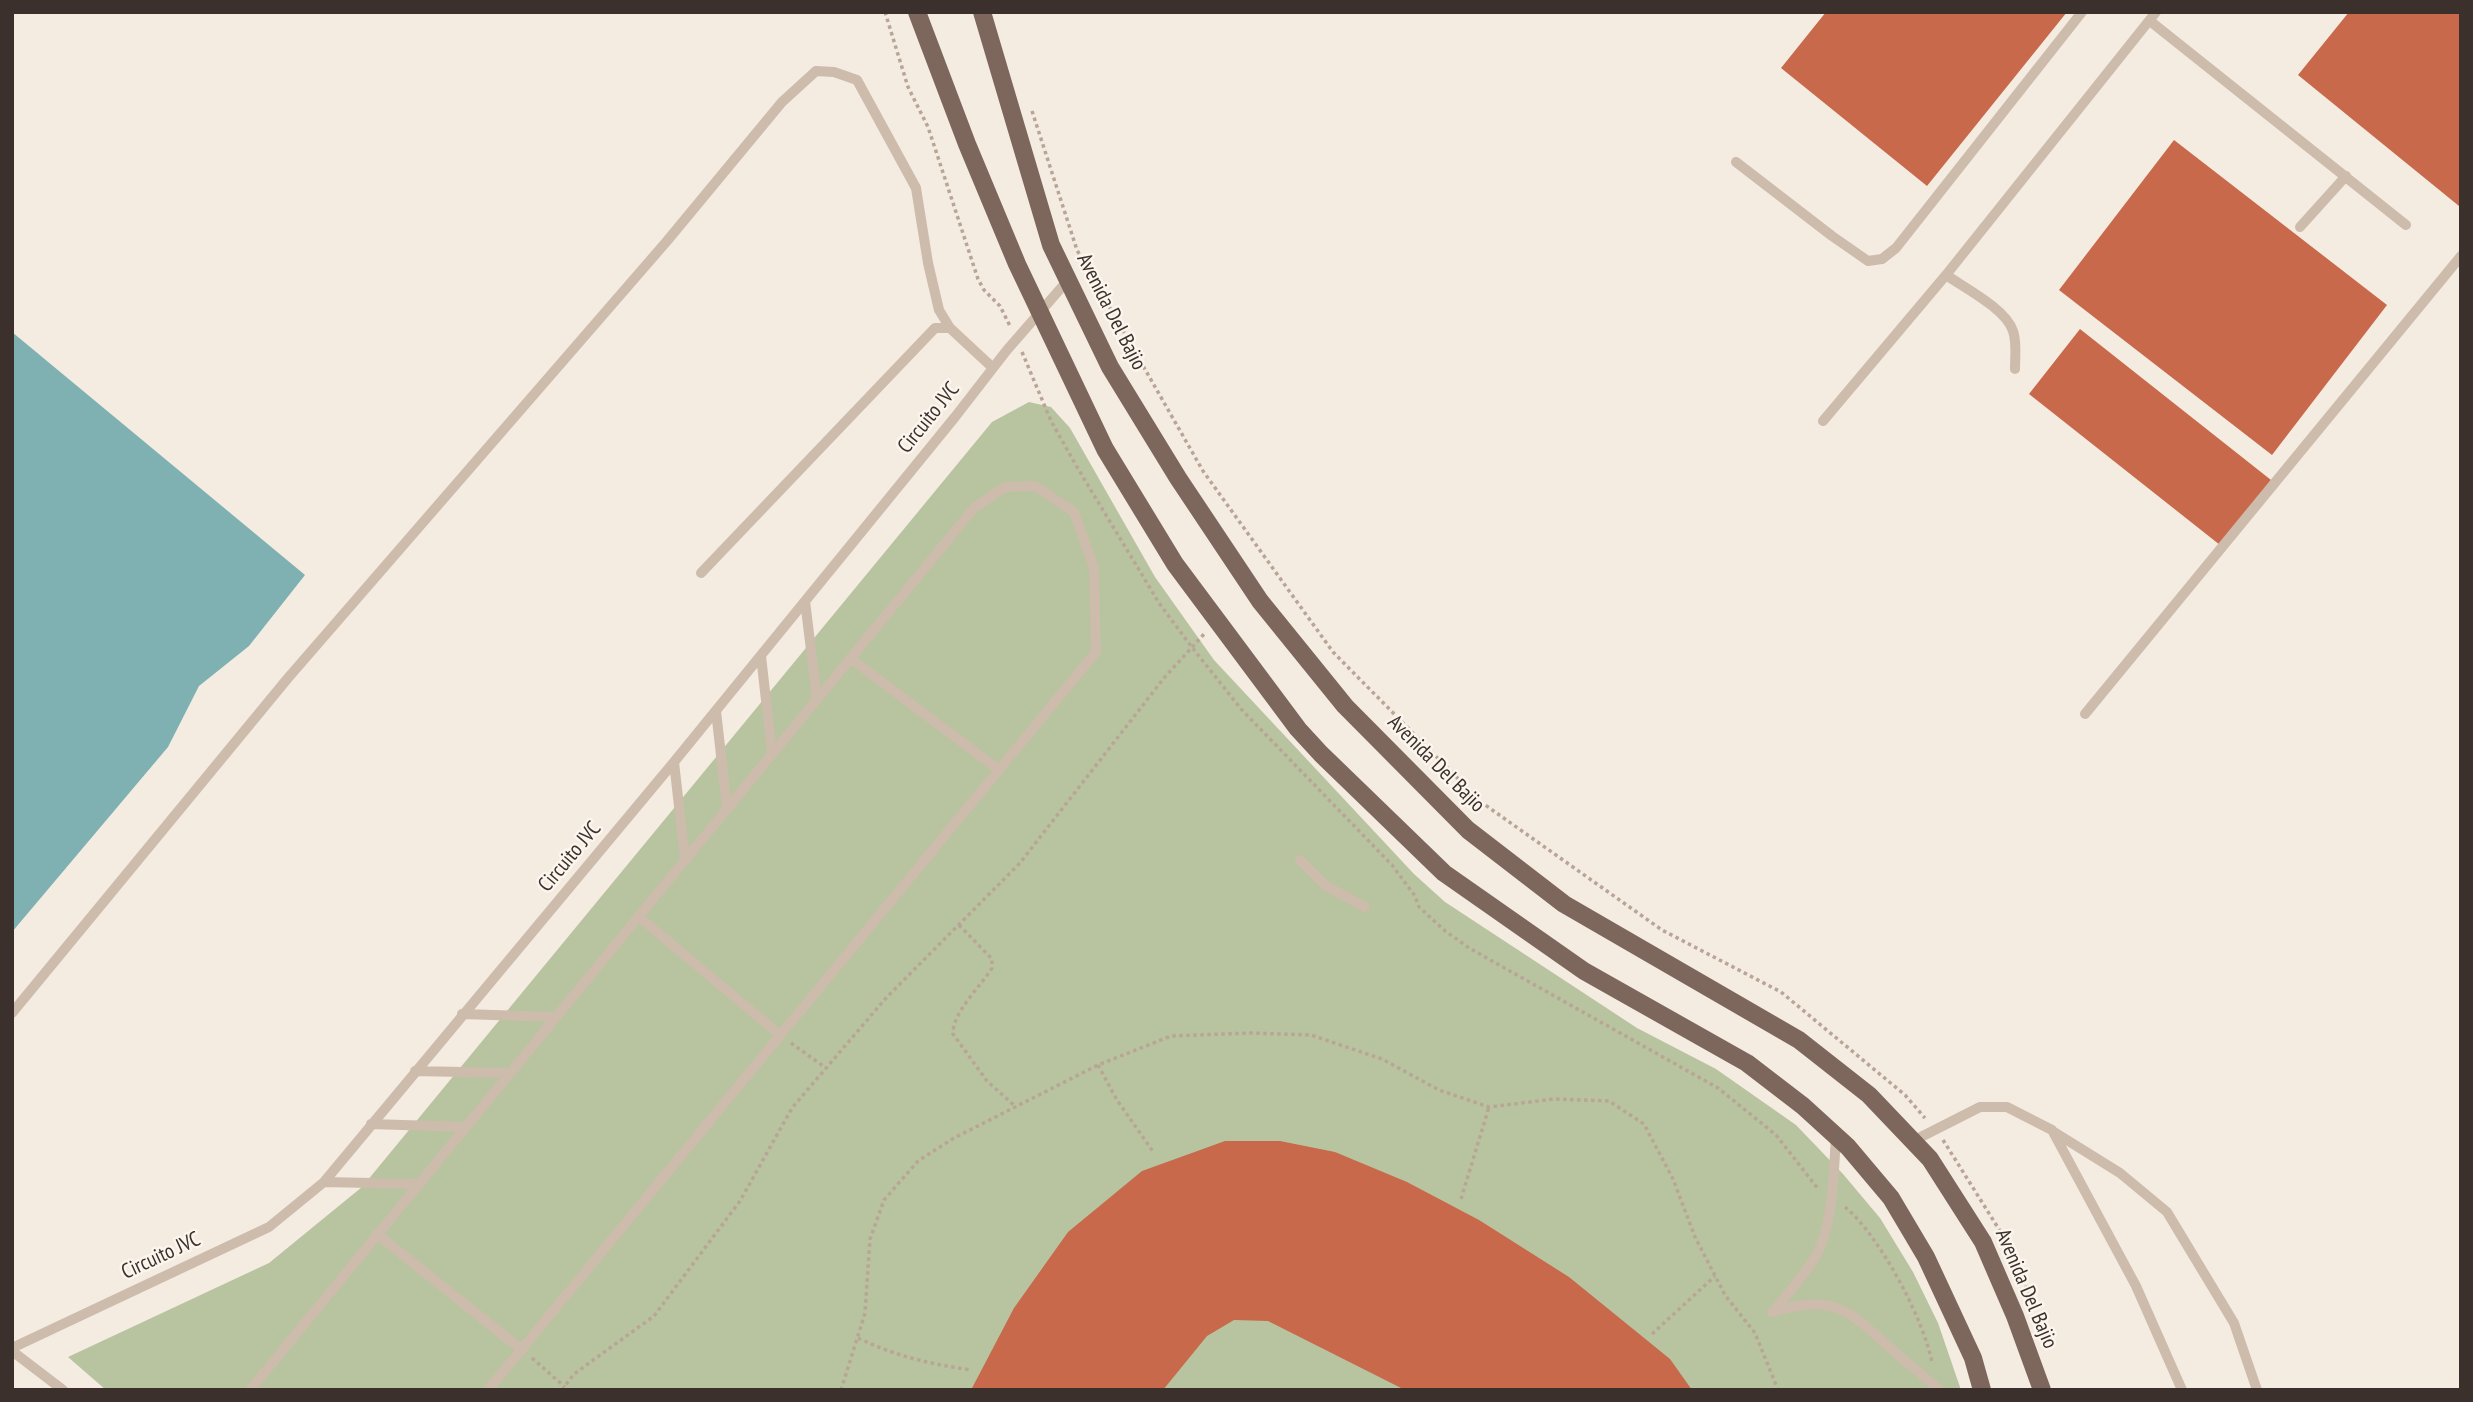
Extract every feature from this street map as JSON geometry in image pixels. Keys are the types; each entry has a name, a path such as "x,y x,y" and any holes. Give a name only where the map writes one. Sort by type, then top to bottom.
{"main road":[{"path":"917,12 967,144 1024,280 1105,450 1175,564 1298,729 1444,873 1584,971 1747,1063 1803,1106 1836,1136 1891,1198 1926,1257 1973,1358 1982,1390"},
{"name":"Avenida Del Bajio","path":"982,12 1051,245 1110,367 1178,478 1260,601 1345,706 1468,830 1564,904 1799,1040 1869,1095 1930,1159 1983,1242 2015,1316 2042,1390"}],"lane":[{"path":"1736,162 1868,261 1882,259 1896,248 2082,12"},
{"path":"1823,421 1946,275 2153,17 2406,225"},
{"path":"12,1013 288,678 667,241 782,102 816,71 834,72 857,80 916,188 928,263 939,310 950,328 993,368"},
{"path":"2300,227 2346,176"},
{"path":"2085,714 2461,256"},
{"path":"1946,275 1983,299 2009,321 2014,333 2015,369"},
{"name":"Circuito JVC","path":"12,1350 269,1227 324,1182 674,762 993,368 1068,280"},
{"path":"701,573 935,328 950,328"},
{"path":"250,1390 974,508 1005,487 1035,486 1074,512 1094,568 1096,652 488,1390"},
{"path":"805,601 817,699"},
{"path":"761,656 772,753"},
{"path":"850,658 999,770"},
{"path":"716,711 727,808"},
{"path":"674,762 685,859"},
{"path":"1300,860 1326,886 1365,907"},
{"path":"638,916 780,1035"},
{"path":"462,1014 556,1017"},
{"path":"415,1070 509,1073"},
{"path":"1913,1142 1980,1107 2007,1107 2052,1130 2120,1173 2167,1212 2234,1324 2257,1390"},
{"path":"371,1124 465,1127"},
{"path":"2052,1130 2136,1286 2182,1390"},
{"path":"1836,1136 1831,1199 1821,1246 1796,1284 1772,1312 1796,1305 1827,1304 1853,1315 1939,1390"},
{"path":"324,1182 418,1184"},
{"path":"377,1234 522,1349"},
{"path":"12,1350 63,1390"}],"path":[{"path":"885,12 908,87 928,127 978,279 984,290 1000,306 1051,421"},
{"path":"1030,102 1077,250 1203,471 1333,652 1481,802 1662,930 1782,992 1905,1095 1935,1130 2017,1258 2034,1311"},
{"path":"522,1349 563,1388 575,1374 654,1316 740,1201 792,1108 886,998 1020,863 1184,654 1218,620"},
{"path":"958,925 992,959 992,968 954,1025 953,1034 987,1081 1016,1107"},
{"path":"841,1390 865,1313 870,1239 884,1200 918,1161 954,1138 1098,1065 1171,1036 1249,1033 1311,1035 1382,1059 1439,1090 1489,1107 1554,1099 1609,1101 1644,1124 1673,1180 1695,1237 1725,1295 1755,1333 1778,1390"},
{"path":"780,1035 826,1068"},
{"path":"1098,1065 1117,1100 1154,1153"},
{"path":"1461,1199 1489,1107"},
{"path":"1653,1334 1715,1276"},
{"path":"858,1338 888,1352 929,1364 971,1370"}],"green space":[{"path":"1029,402 1051,407 1070,428 1155,577 1214,660 1414,874 1445,902 1637,1028 1716,1069 1796,1125 1843,1174 1880,1218 1913,1272 1938,1323 1961,1390 106,1390 68,1357 269,1263 362,1187 992,422"}],"water":[{"path":"12,332 305,575 249,646 199,686 168,747 12,932"}],"building":[{"path":"1826,12 2067,12 1927,186 1781,68"},
{"path":"2349,12 2461,12 2459,206 2298,75"},
{"path":"2174,140 2387,305 2272,455 2059,290"},
{"path":"2080,329 2271,480 2220,545 2029,394"},
{"path":"1225,1141 1280,1141 1335,1152 1407,1182 1479,1220 1569,1277 1670,1359 1692,1390 1405,1390 1268,1321 1234,1320 1207,1336 1163,1390 971,1390 1014,1308 1068,1232 1142,1171"}]}
